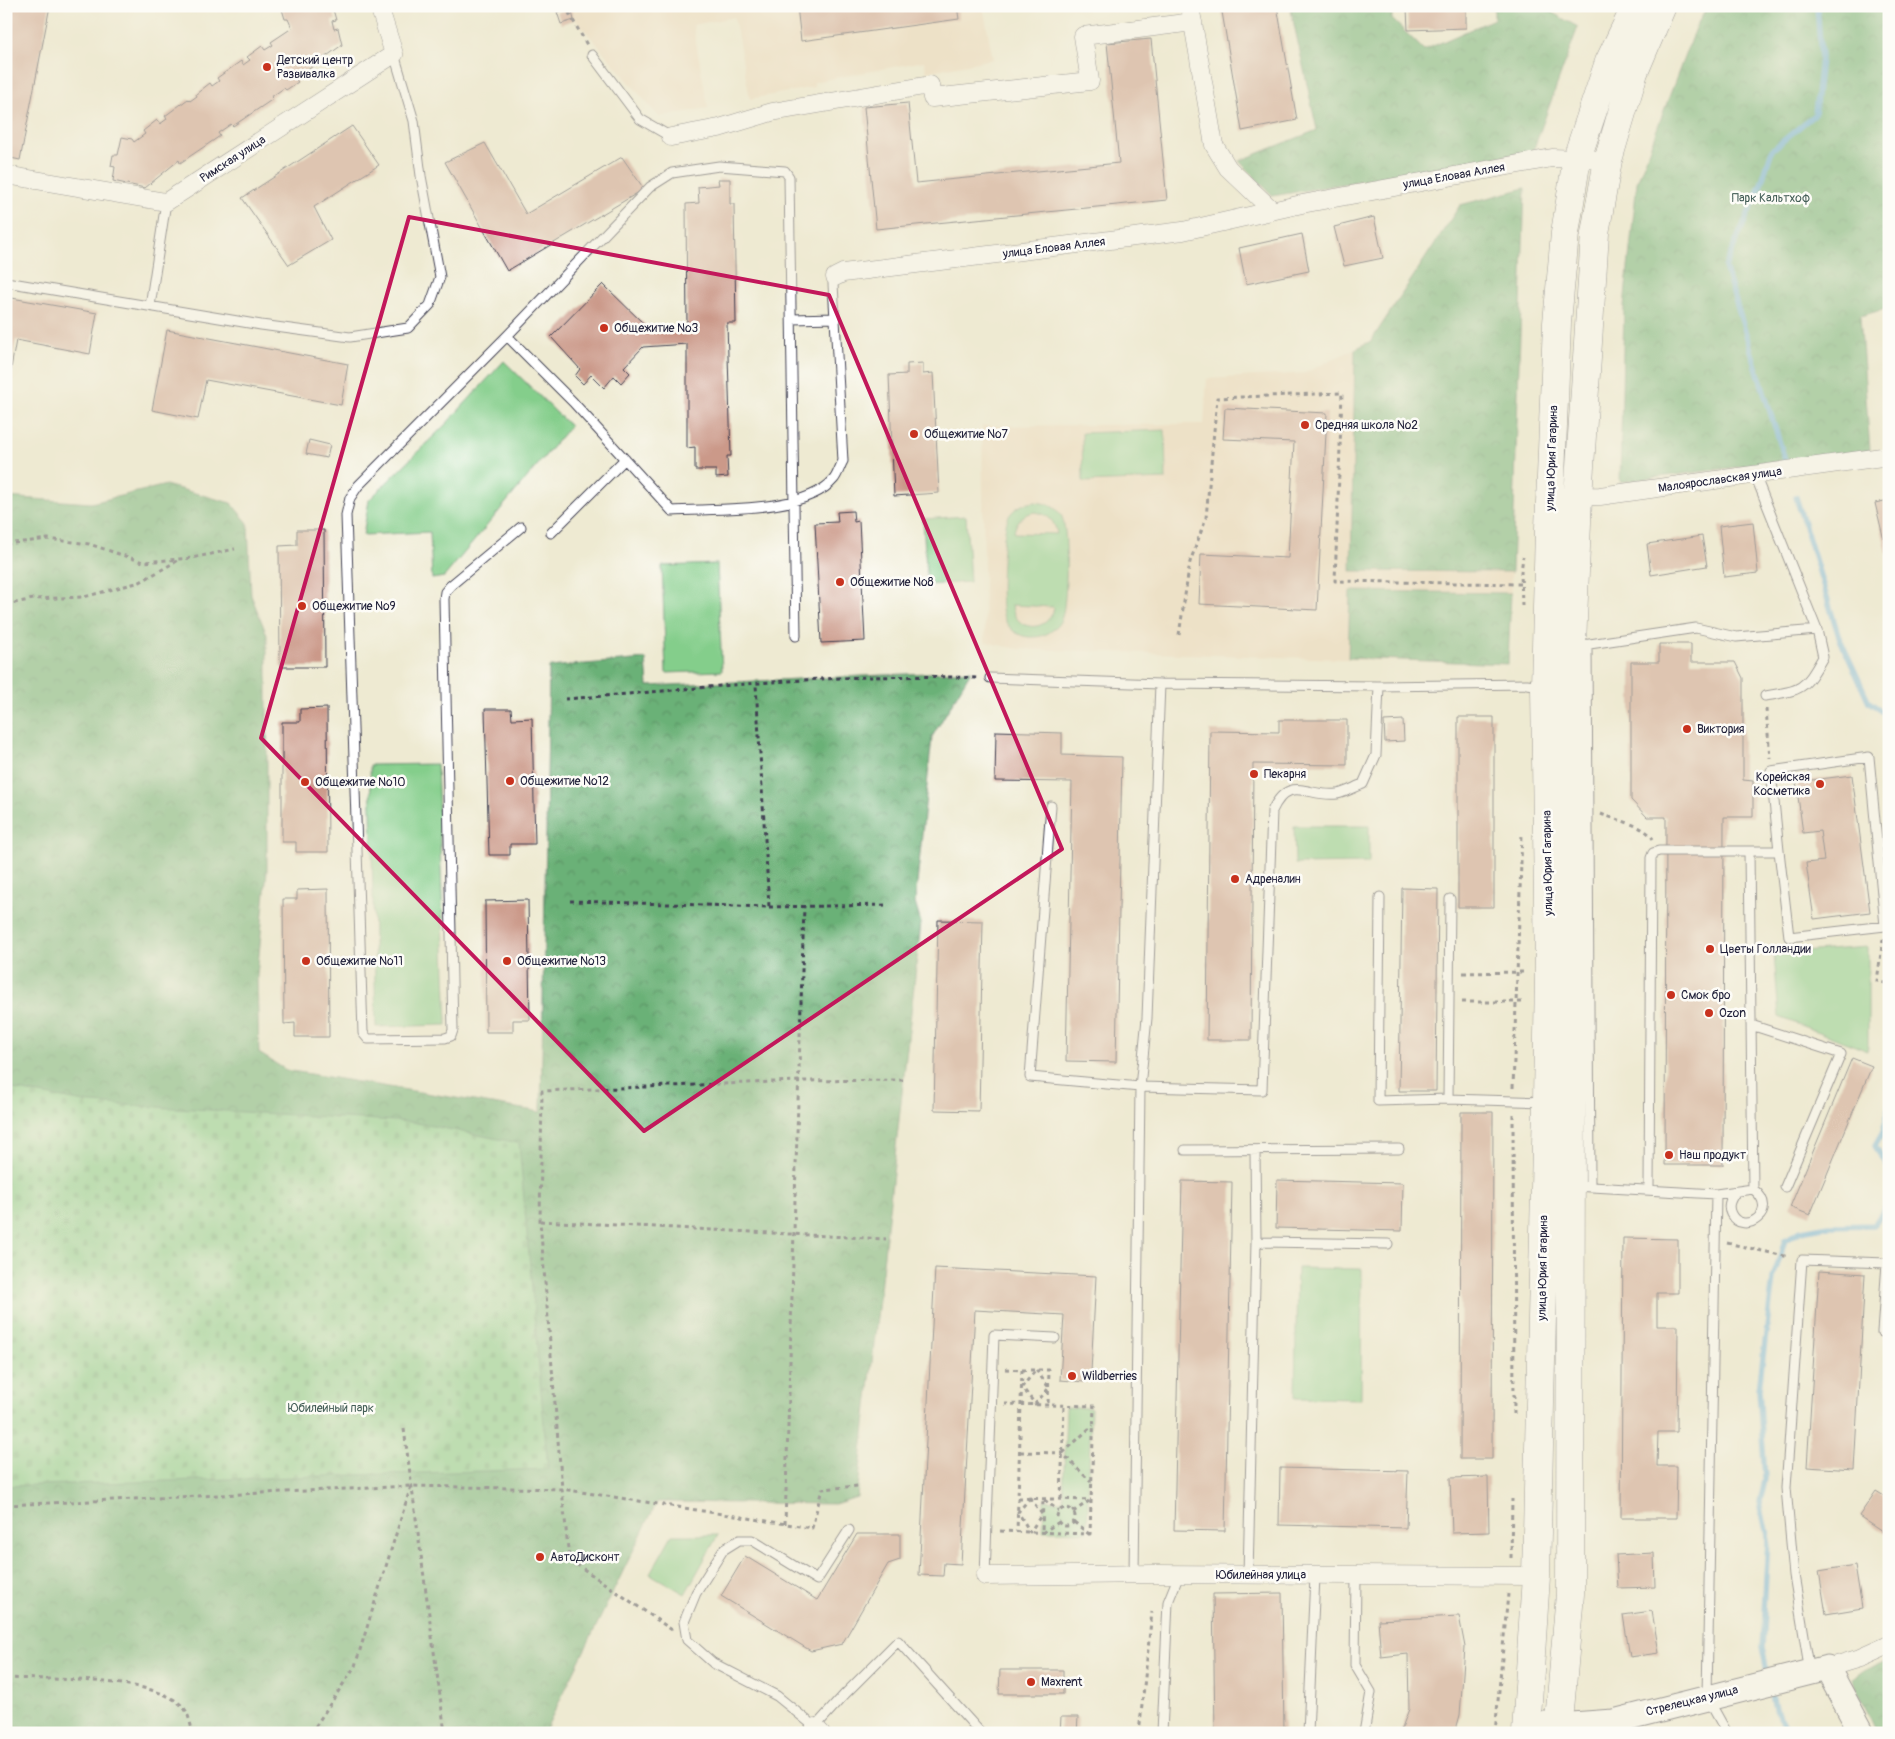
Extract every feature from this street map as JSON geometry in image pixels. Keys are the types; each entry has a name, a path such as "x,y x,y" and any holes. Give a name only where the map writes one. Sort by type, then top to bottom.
{"main road":[{"name":"улица Юрия Гагарина","path":"1526,1727 1523,1577 1547,1102 1549,972 1546,687 1550,497 1557,323 1565,233 1576,158 1609,62 1636,6"},
{"name":"улица Юрия Гагарина","path":"1558,1729 1570,1594 1580,1186 1580,645 1578,498 1595,233 1608,160 1634,72 1662,6"}],"street":[{"path":"379,6 394,54"},
{"path":"671,137 719,128 772,112 930,85 932,98 1090,81 1083,36 1191,14 1214,145 1228,168 1272,210"},
{"name":"Римская улица","path":"166,202 394,54"},
{"name":"улица Еловая Аллея","path":"835,277 843,273 1183,231 1272,210 1552,158 1608,160"},
{"path":"6,174 166,202"},
{"name":"Малоярославская улица","path":"1550,497 1578,498 1889,456"},
{"name":"Юбилейная улица","path":"985,1576 1155,1574 1523,1577"},
{"name":"Стрелецкая улица","path":"1526,1727 1558,1729 1613,1722 1818,1670 1860,1658 1889,1645"},
{"path":"1818,1670 1862,1733"}],"lane":[{"path":"6,282 261,325 350,337 408,328 430,305 440,277 421,176 414,121 394,54"},
{"path":"592,55 640,119 671,137"},
{"path":"521,527 450,586 444,599 453,1030 451,1036 445,1038 368,1039 363,1033 346,514 350,498 358,486 507,336 650,187 672,173 719,166 785,171 789,177 796,636"},
{"path":"150,306 166,202"},
{"path":"507,336 672,511 764,506 794,502 818,491 834,478 842,461 835,318 835,277"},
{"path":"792,319 835,318"},
{"path":"550,533 625,459"},
{"path":"1755,475 1817,630 1823,657 1809,682 1796,691 1765,696"},
{"path":"1580,645 1696,628 1736,637 1817,630"},
{"path":"990,678 1160,684 1379,686 1527,684 1546,687"},
{"path":"1134,1575 1140,1087 1148,1018 1160,684"},
{"path":"1051,806 1030,1077 1140,1087 1262,1090 1272,811 1279,797 1292,789 1337,794 1363,784 1376,755 1379,686"},
{"path":"1869,758 1885,926 1789,937 1779,851 1771,771 1869,758"},
{"path":"1649,1190 1651,858 1654,853 1659,851 1779,851"},
{"path":"1735,1193 1730,1200 1729,1209 1733,1217 1740,1222 1749,1223 1758,1219 1763,1212 1764,1203 1760,1195 1753,1189 1750,851"},
{"path":"1380,897 1378,1101 1448,1099 1547,1102"},
{"path":"1448,1099 1450,899"},
{"path":"1751,1025 1841,1054 1785,1187"},
{"path":"1185,1150 1399,1149"},
{"path":"1248,1575 1256,1242 1255,1151"},
{"path":"1580,1186 1716,1194 1735,1193 1753,1189"},
{"path":"1716,1194 1706,1697 1727,1733"},
{"path":"1256,1242 1388,1244"},
{"path":"1818,1670 1794,1575 1786,1488 1802,1260 1887,1263 1882,1332 1889,1334"},
{"path":"985,1576 994,1336 1054,1338"},
{"path":"849,1530 817,1580 752,1540 739,1540 723,1550 696,1593 684,1622 687,1640 713,1663 777,1696 818,1730 844,1695 898,1641 981,1733"},
{"path":"1162,1733 1168,1602 1179,1575"},
{"path":"1308,1733 1316,1576"},
{"path":"1356,1576 1354,1665 1371,1692 1364,1733"}],"path":[{"path":"565,6 592,55"},
{"path":"1179,635 1190,562 1206,518 1217,398 1342,393 1335,581 1520,584"},
{"path":"6,544 48,539 89,544 143,562 180,559 235,549"},
{"path":"1522,614 1520,584 1524,554"},
{"path":"6,606 33,599 84,597 140,582 180,559"},
{"path":"565,699 891,677 990,678"},
{"path":"756,685 769,907"},
{"path":"1765,696 1771,771"},
{"path":"1598,812 1650,834 1659,851"},
{"path":"1514,1423 1513,1100 1522,833"},
{"path":"570,901 769,907 889,905"},
{"path":"786,1524 804,906"},
{"path":"1885,926 1877,981 1889,984"},
{"path":"1450,973 1517,972"},
{"path":"1449,1002 1517,1002"},
{"path":"687,1640 569,1559 540,1221 542,1091 799,1081 903,1080"},
{"path":"540,1221 886,1239"},
{"path":"1716,1240 1788,1256"},
{"path":"993,1369 1049,1370 1048,1405"},
{"path":"1017,1532 1022,1370"},
{"path":"1022,1387 1036,1370"},
{"path":"1036,1370 1049,1388"},
{"path":"1022,1387 1035,1404"},
{"path":"1035,1404 1049,1388"},
{"path":"992,1403 1094,1406 1090,1534"},
{"path":"1061,1499 1064,1405"},
{"path":"1020,1452 1062,1453 1093,1425"},
{"path":"404,1429 445,1733"},
{"path":"1062,1453 1091,1482"},
{"path":"311,1733 355,1666 411,1486"},
{"path":"6,1505 411,1486 562,1489 812,1528 822,1489 858,1486"},
{"path":"1496,1733 1523,1577 1513,1490"},
{"path":"1018,1498 1091,1500"},
{"path":"1018,1512 1030,1498"},
{"path":"1030,1498 1042,1514"},
{"path":"1043,1499 1059,1511"},
{"path":"1042,1533 1043,1499"},
{"path":"1073,1512 1091,1500"},
{"path":"1059,1511 1066,1508 1073,1512 1075,1516 1074,1522"},
{"path":"1059,1511 1057,1518 1059,1522 1067,1526 1074,1522"},
{"path":"1018,1512 1030,1532"},
{"path":"1030,1532 1042,1514"},
{"path":"1042,1533 1059,1522"},
{"path":"1074,1522 1090,1534"},
{"path":"987,1531 1090,1534"},
{"path":"1139,1733 1155,1574"},
{"path":"6,1678 124,1683 161,1693 185,1710 193,1733"}],"highlighted area":[{"path":"409,217 829,295 1062,849 644,1131 261,738"}],"shaded area":[{"path":"564,6 983,6 993,59 927,72 924,61 814,82 814,87 750,99 734,17 693,25 708,108 659,117"},
{"name":"Средняя школа №2","path":"1525,188 1508,664 1018,649 985,642 982,426 1204,424 1207,379 1305,373 1370,341 1460,205"}],"green space":[{"path":"1290,6 1392,6 1392,19 1424,50 1494,19 1494,6 1551,6 1551,12 1578,27 1533,151 1273,196 1239,161 1317,130"},
{"name":"Парк Кальтхоф","path":"1708,6 1889,6 1889,308 1860,316 1870,450 1620,482 1624,306 1637,182 1695,28"},
{"path":"1525,188 1512,572 1351,571 1355,349 1371,341 1460,205"},
{"path":"504,361 570,426 444,577 432,579 430,532 363,535 369,500 447,423"},
{"path":"1165,430 1166,479 1083,482 1082,433"},
{"name":"Юбилейный парк","path":"166,485 231,503 248,523 251,595 267,635 267,871 257,976 259,1053 286,1070 541,1112 549,667 646,659 648,686 971,671 932,737 915,903 921,923 857,1497 835,1504 657,1502 544,1733 6,1733 6,497 91,503"},
{"path":"1031,502 1039,502 1050,506 1061,515 1064,522 1066,565 1064,609 1058,625 1051,632 1042,636 1028,637 1018,634 1007,624 1003,614 1001,594 1003,548 1009,516 1021,506","holes":["1035,512 1044,514 1050,519 1055,525 1057,534 1014,533 1016,525 1021,518","1012,605 1053,607 1054,608 1051,616 1045,622 1039,626 1032,626 1025,625 1019,621 1014,614"]},
{"path":"966,516 970,582 927,585 923,519"},
{"path":"717,564 722,671 666,673 662,566"},
{"path":"1350,591 1511,593 1508,664 1348,658"},
{"path":"437,764 447,1025 376,1027 370,765"},
{"path":"1294,826 1369,826 1369,863 1295,864"},
{"path":"1868,947 1868,1051 1779,1017 1774,954"},
{"path":"6,1088 91,1103 412,1122 519,1143 548,1469 6,1486"},
{"path":"1297,1268 1362,1269 1361,1399 1295,1398"},
{"path":"1066,1407 1091,1408 1087,1532 1043,1531 1044,1500 1063,1501"},
{"path":"672,1535 718,1535 685,1594 650,1574"},
{"path":"1889,1658 1889,1733 1877,1733 1852,1678"}],"building":[{"path":"6,6 50,6 20,160 6,157"},
{"path":"281,6 332,6 336,20 332,21 334,29 338,28 342,45 295,79 298,82 286,90 284,88 271,97 273,99 233,126 231,124 218,133 220,136 180,163 179,160 145,188 113,181 115,167 111,166 113,155 118,155 122,137 132,139 134,142 145,134 143,131 157,120 160,124 167,119 165,116 188,99 190,101 197,96 196,94 210,83 212,86 219,81 217,78 241,61 243,65 250,60 247,57 262,46 265,50 273,45 271,42 292,28 288,19 285,19"},
{"path":"797,6 957,6 959,19 801,41"},
{"path":"1221,6 1277,6 1297,120 1242,131"},
{"path":"1466,6 1466,28 1408,30 1407,8"},
{"path":"571,8 574,20 561,24 557,12"},
{"path":"1151,39 1167,200 876,229 864,107 908,103 916,183 1119,163 1107,43"},
{"path":"352,126 379,165 314,207 331,240 289,265 242,198"},
{"path":"485,143 526,214 622,157 644,189 507,271 445,162"},
{"name":"Общежитие №3","path":"718,179 730,179 730,204 734,204 736,323 727,323 731,456 727,456 728,477 716,478 716,470 695,470 695,447 687,448 687,344 643,347 624,367 630,373 621,383 614,376 604,388 591,375 583,384 575,376 580,369 551,337 603,284 649,329 687,328 686,204 699,203 698,187 719,185"},
{"path":"1374,217 1383,258 1344,266 1334,227"},
{"path":"1302,234 1309,271 1246,284 1239,248"},
{"path":"6,297 97,313 90,354 16,340 9,380 6,380"},
{"path":"167,330 348,364 341,405 206,380 198,419 152,410"},
{"name":"Общежитие №7","path":"923,363 923,374 933,373 939,493 894,496 889,375 907,374 907,364"},
{"path":"1225,408 1327,413 1317,610 1199,604 1201,554 1288,558 1294,442 1223,439"},
{"path":"309,440 330,445 327,458 306,454"},
{"path":"1889,500 1889,557 1888,557 1875,503"},
{"name":"Общежитие №8","path":"853,511 854,522 859,521 865,641 821,643 815,523 838,522 837,512"},
{"path":"1753,522 1758,573 1724,577 1719,526"},
{"name":"Общежитие №9","path":"297,530 324,530 325,667 280,667 279,546 297,545"},
{"path":"1702,536 1707,566 1651,575 1647,544"},
{"path":"1659,644 1691,644 1691,662 1735,662 1743,678 1743,780 1753,781 1753,817 1724,817 1723,1165 1665,1165 1666,817 1647,817 1631,800 1631,662 1659,662"},
{"name":"Общежитие №10","path":"327,708 328,852 296,852 296,842 282,842 282,722 300,722 300,709"},
{"name":"Общежитие №12","path":"485,709 511,709 512,719 532,718 535,844 510,844 510,855 489,855"},
{"path":"1458,717 1494,717 1494,907 1458,907"},
{"path":"1279,720 1347,720 1347,765 1253,764 1251,1040 1207,1040 1210,731 1279,732"},
{"path":"1403,720 1404,741 1385,742 1384,721"},
{"path":"996,731 1062,733 1062,755 1122,757 1116,1062 1066,1061 1072,782 995,781"},
{"path":"1852,775 1870,912 1814,919 1806,863 1824,861 1820,831 1803,833 1796,782"},
{"path":"1402,888 1438,889 1436,1091 1399,1091"},
{"name":"Общежитие №11","path":"328,889 329,1037 295,1037 295,1023 284,1024 283,899 297,899 297,890"},
{"name":"Общежитие №13","path":"528,900 530,1020 513,1020 513,1032 486,1032 485,901"},
{"path":"938,920 983,921 979,1111 934,1110"},
{"path":"1852,1058 1872,1066 1810,1215 1790,1207"},
{"path":"1461,1112 1493,1112 1492,1459 1460,1459"},
{"path":"1277,1180 1403,1183 1402,1231 1276,1228"},
{"path":"1182,1181 1232,1182 1225,1531 1174,1530"},
{"path":"1623,1238 1678,1239 1678,1293 1657,1293 1657,1326 1678,1326 1677,1432 1658,1432 1657,1466 1677,1466 1676,1518 1621,1518"},
{"path":"935,1268 1096,1276 1091,1372 1085,1371 1085,1382 1060,1380 1064,1315 975,1310 961,1564 944,1563 943,1576 919,1575"},
{"path":"1819,1271 1865,1274 1854,1470 1807,1467"},
{"path":"1280,1468 1408,1471 1406,1528 1279,1525"},
{"path":"1488,1477 1489,1532 1452,1533 1450,1478"},
{"path":"1876,1491 1889,1499 1889,1536 1859,1516"},
{"path":"857,1534 900,1534 900,1560 888,1564 842,1644 811,1651 721,1596 745,1556 817,1600"},
{"path":"1654,1553 1655,1587 1618,1588 1616,1555"},
{"path":"1855,1565 1862,1608 1826,1614 1819,1571"},
{"path":"1282,1593 1284,1732 1215,1733 1213,1594"},
{"path":"1652,1611 1659,1653 1630,1657 1623,1615"},
{"path":"1459,1616 1465,1647 1460,1715 1455,1733 1400,1733 1409,1709 1408,1654 1381,1657 1378,1620"},
{"name":"Maxrent","path":"1000,1670 1063,1670 1063,1694 999,1694"},
{"path":"1061,1717 1078,1717 1077,1733 1060,1733"}],"waterway":[{"path":"1787,466 1725,267 1761,184 1772,150 1815,114 1821,58 1817,6"},
{"path":"1796,497 1839,637 1869,702 1889,716"},
{"path":"1889,1109 1882,1134 1875,1146 1889,1168"},
{"path":"1768,1677 1762,1648 1768,1540 1760,1502 1765,1479 1759,1389 1773,1279 1785,1240 1801,1231 1829,1226 1874,1225 1889,1202"},
{"path":"1771,1688 1776,1713 1788,1733"}],"place":[{"name":"Детский центр Развивалка","path":"267,67"},
{"name":"Общежитие №3","path":"604,328"},
{"name":"Средняя школа №2","path":"1305,425"},
{"name":"Общежитие №7","path":"914,434"},
{"name":"Общежитие №8","path":"840,582"},
{"name":"Общежитие №9","path":"302,606"},
{"name":"Виктория","path":"1687,729"},
{"name":"Пекарня","path":"1254,774"},
{"name":"Общежитие №12","path":"510,781"},
{"name":"Общежитие №10","path":"305,782"},
{"name":"Корейская Косметика","path":"1820,784"},
{"name":"Адреналин","path":"1235,879"},
{"name":"Цветы Голландии","path":"1710,949"},
{"name":"Общежитие №11","path":"306,961"},
{"name":"Общежитие №13","path":"507,961"},
{"name":"Смок бро","path":"1671,995"},
{"name":"Ozon","path":"1709,1013"},
{"name":"Наш продукт","path":"1669,1155"},
{"name":"Wildberries","path":"1072,1376"},
{"name":"АвтоДисконт","path":"540,1557"},
{"name":"Maxrent","path":"1031,1682"}]}
